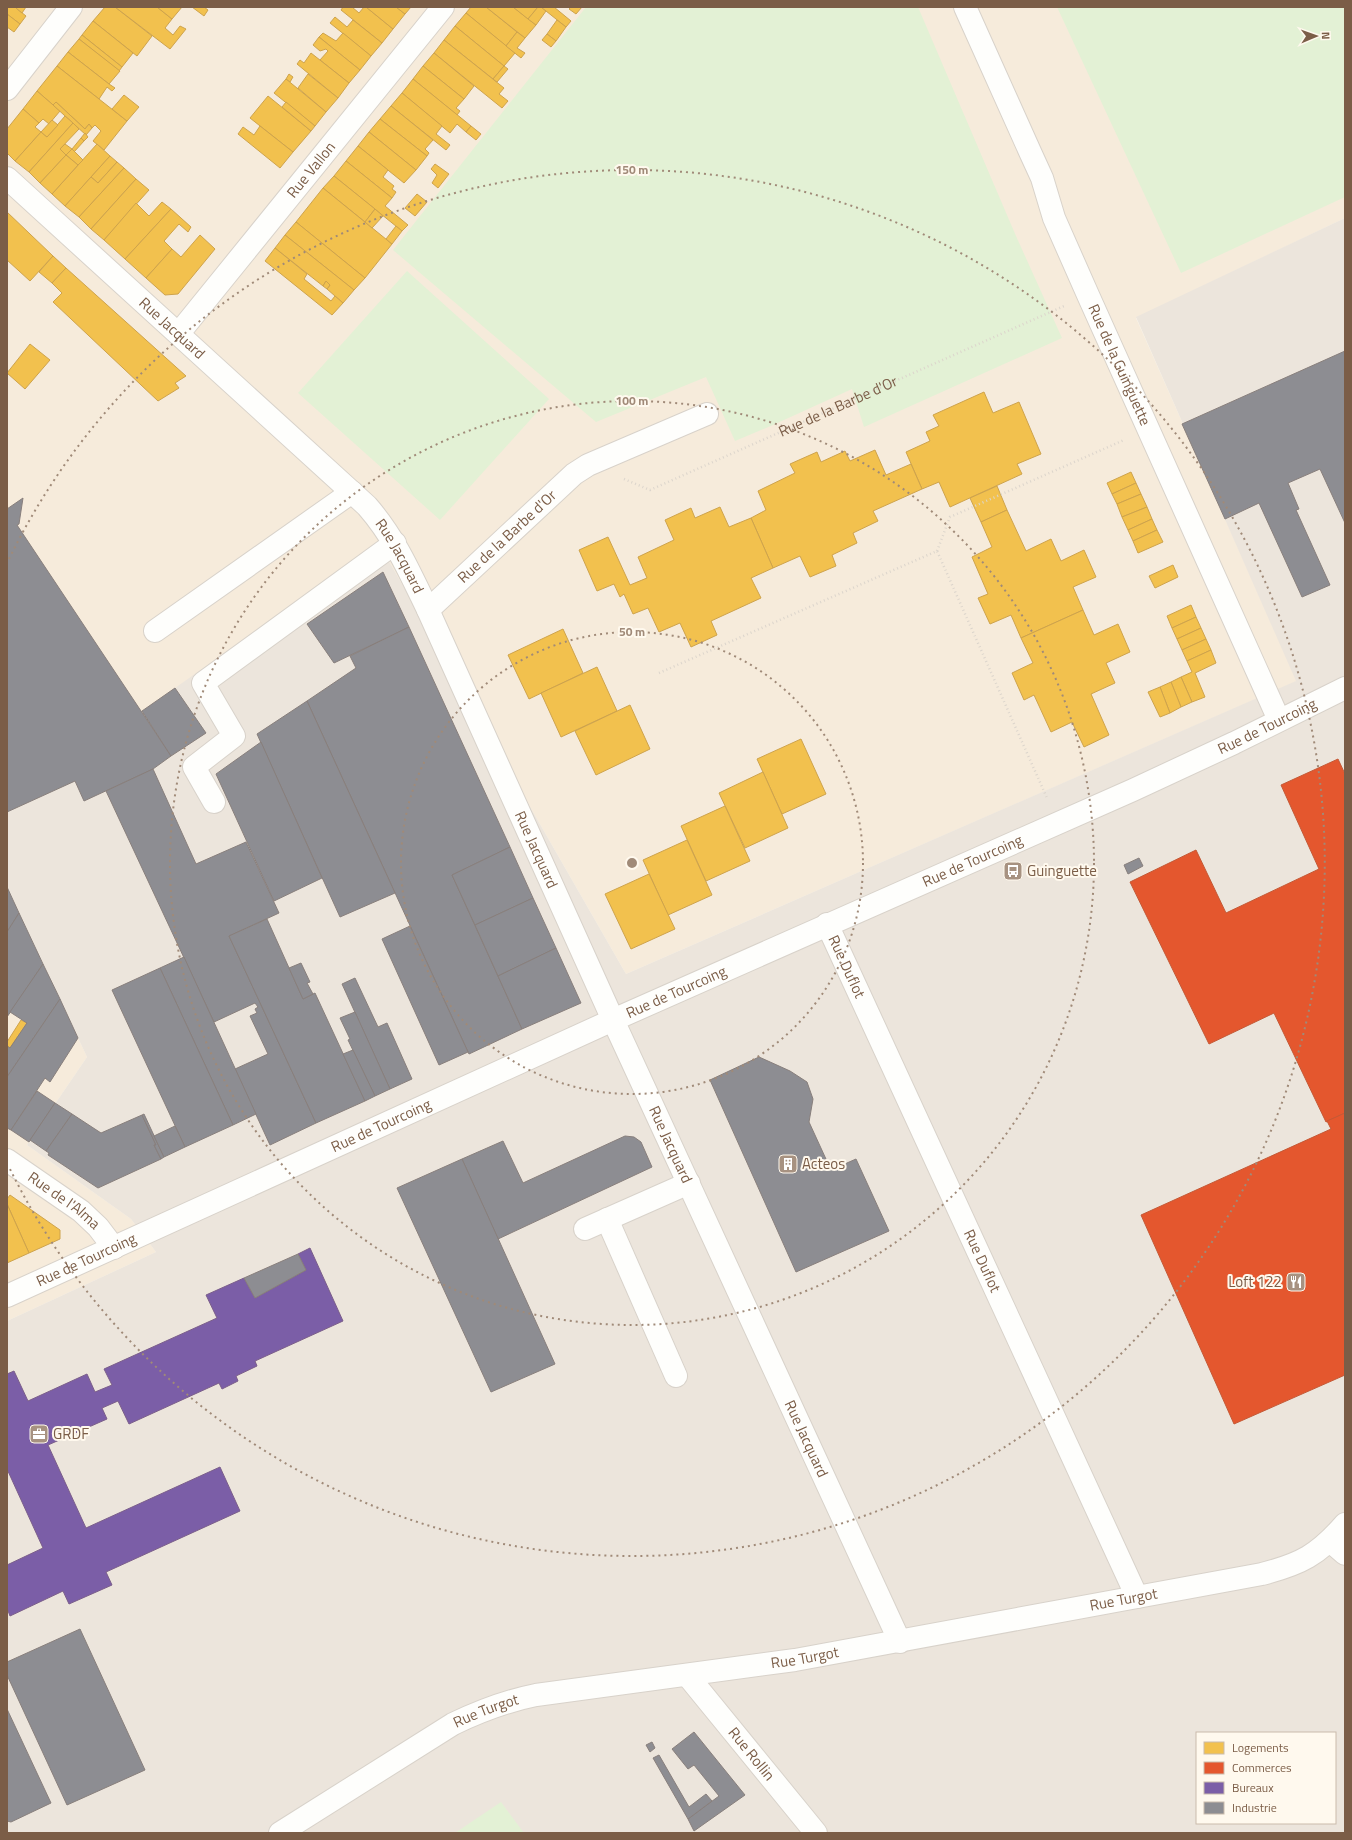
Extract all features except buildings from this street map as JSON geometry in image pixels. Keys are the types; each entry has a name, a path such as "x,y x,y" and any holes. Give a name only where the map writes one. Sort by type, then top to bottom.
{"street":[{"path":"7,90 71,7"},
{"name":"Rue Vallon","path":"179,333 443,7"},
{"name":"Rue de la Guinguette","path":"965,7 1032,154 1042,178 1054,218 1279,720"},
{"name":"Rue Jacquard","path":"7,178 179,333 367,506 383,525 395,543 428,610 614,1020 900,1642"},
{"name":"Rue de la Barbe d'Or","path":"428,610 562,485 588,465 707,414"},
{"path":"155,631 352,492"},
{"path":"214,802 194,767 234,736 203,683 395,543"},
{"name":"Rue de Tourcoing","path":"7,1296 827,924 1234,743 1345,688"},
{"path":"1234,743 1345,699"},
{"name":"Rue Duflot","path":"827,924 1137,1597"},
{"name":"Rue de l'Alma","path":"7,1160 81,1210 98,1227 114,1248"},
{"path":"585,1229 689,1183"},
{"path":"606,1219 676,1376"},
{"name":"Rue Turgot","path":"280,1833 453,1724 473,1714 502,1704 536,1695 795,1660 900,1642 1280,1570 1337,1548 1345,1524"},
{"name":"Rue Rollin","path":"687,1675 816,1833"}],"path":[{"name":"Rue de la Barbe d'Or","path":"588,465 650,490 1088,295"},
{"path":"1057,822 937,551 950,517 1148,429"},
{"path":"659,673 937,551"}],"shaded area":[{"path":"7,7 1345,7 1345,218 1136,318 1297,681 626,974 379,544 206,733 153,769 84,801 74,782 7,812"},
{"path":"1345,218 1345,1833 7,1833 7,1321 156,1252 131,1219 27,1145 87,1057 7,887 7,812 75,781 84,801 153,769 205,733 175,688 379,544 626,974 1296,681 1136,317"},
{"path":"7,887 87,1057 27,1145 131,1219 156,1252 7,1321"}],"green space":[{"path":"586,7 918,7 1016,236 1062,338 864,427 852,389 735,441 706,377 596,422 393,250"},
{"path":"1057,7 1345,7 1345,197 1181,273"},
{"path":"407,271 549,399 440,520 298,393"},
{"path":"501,1802 524,1833 455,1833"}],"place":[{"name":"Guinguette","path":"1013,871"},
{"name":"Acteos","path":"788,1164"},
{"name":"Loft 122","path":"1296,1282"},
{"name":"GRDF","path":"39,1434"}]}
